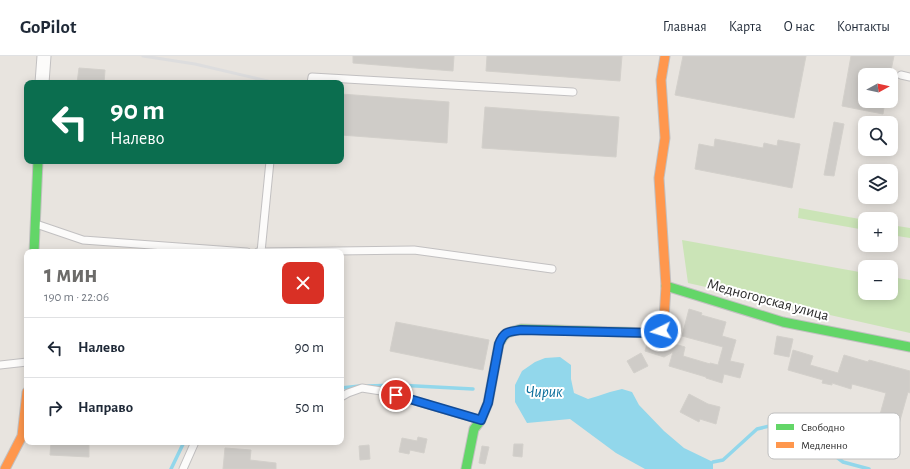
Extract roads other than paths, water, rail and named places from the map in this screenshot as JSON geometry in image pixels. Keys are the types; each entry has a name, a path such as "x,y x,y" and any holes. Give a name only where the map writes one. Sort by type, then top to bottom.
{"street":[{"path":"42,80 44,56"},
{"path":"466,469 474,429 481,420 488,403 499,344 502,337 507,332 521,330 652,333 661,331 664,320 666,286 659,178 665,138 661,80 665,56"},
{"path":"34,249 38,164"},
{"name":"Медногорская улица","path":"666,286 784,322 910,347"},
{"path":"5,469 22,436 24,418"}],"lane":[{"path":"901,75 910,77"},
{"path":"312,80 312,77 573,92"},
{"path":"259,249 270,164"},
{"path":"35,224 84,240 206,249"},
{"path":"344,251 414,250 552,270"},
{"path":"0,365 24,362"},
{"path":"344,395 362,388 381,391 481,420"},
{"path":"183,469 194,445"}],"water":[{"name":"Чирик","path":"560,357 571,365 571,379 574,393 588,399 622,389 632,392 639,405 664,431 684,448 713,462 713,469 645,469 616,453 570,419 527,423 515,402 515,385 522,371 535,362 545,358"}],"waterway":[{"path":"368,386 397,385 473,389"},
{"path":"344,388 360,386"},
{"path":"713,462 723,460 757,429 768,426"},
{"path":"171,469 183,445"},
{"path":"839,459 843,462 869,469"}],"railway":[{"path":"143,56 195,64 263,80"}]}
